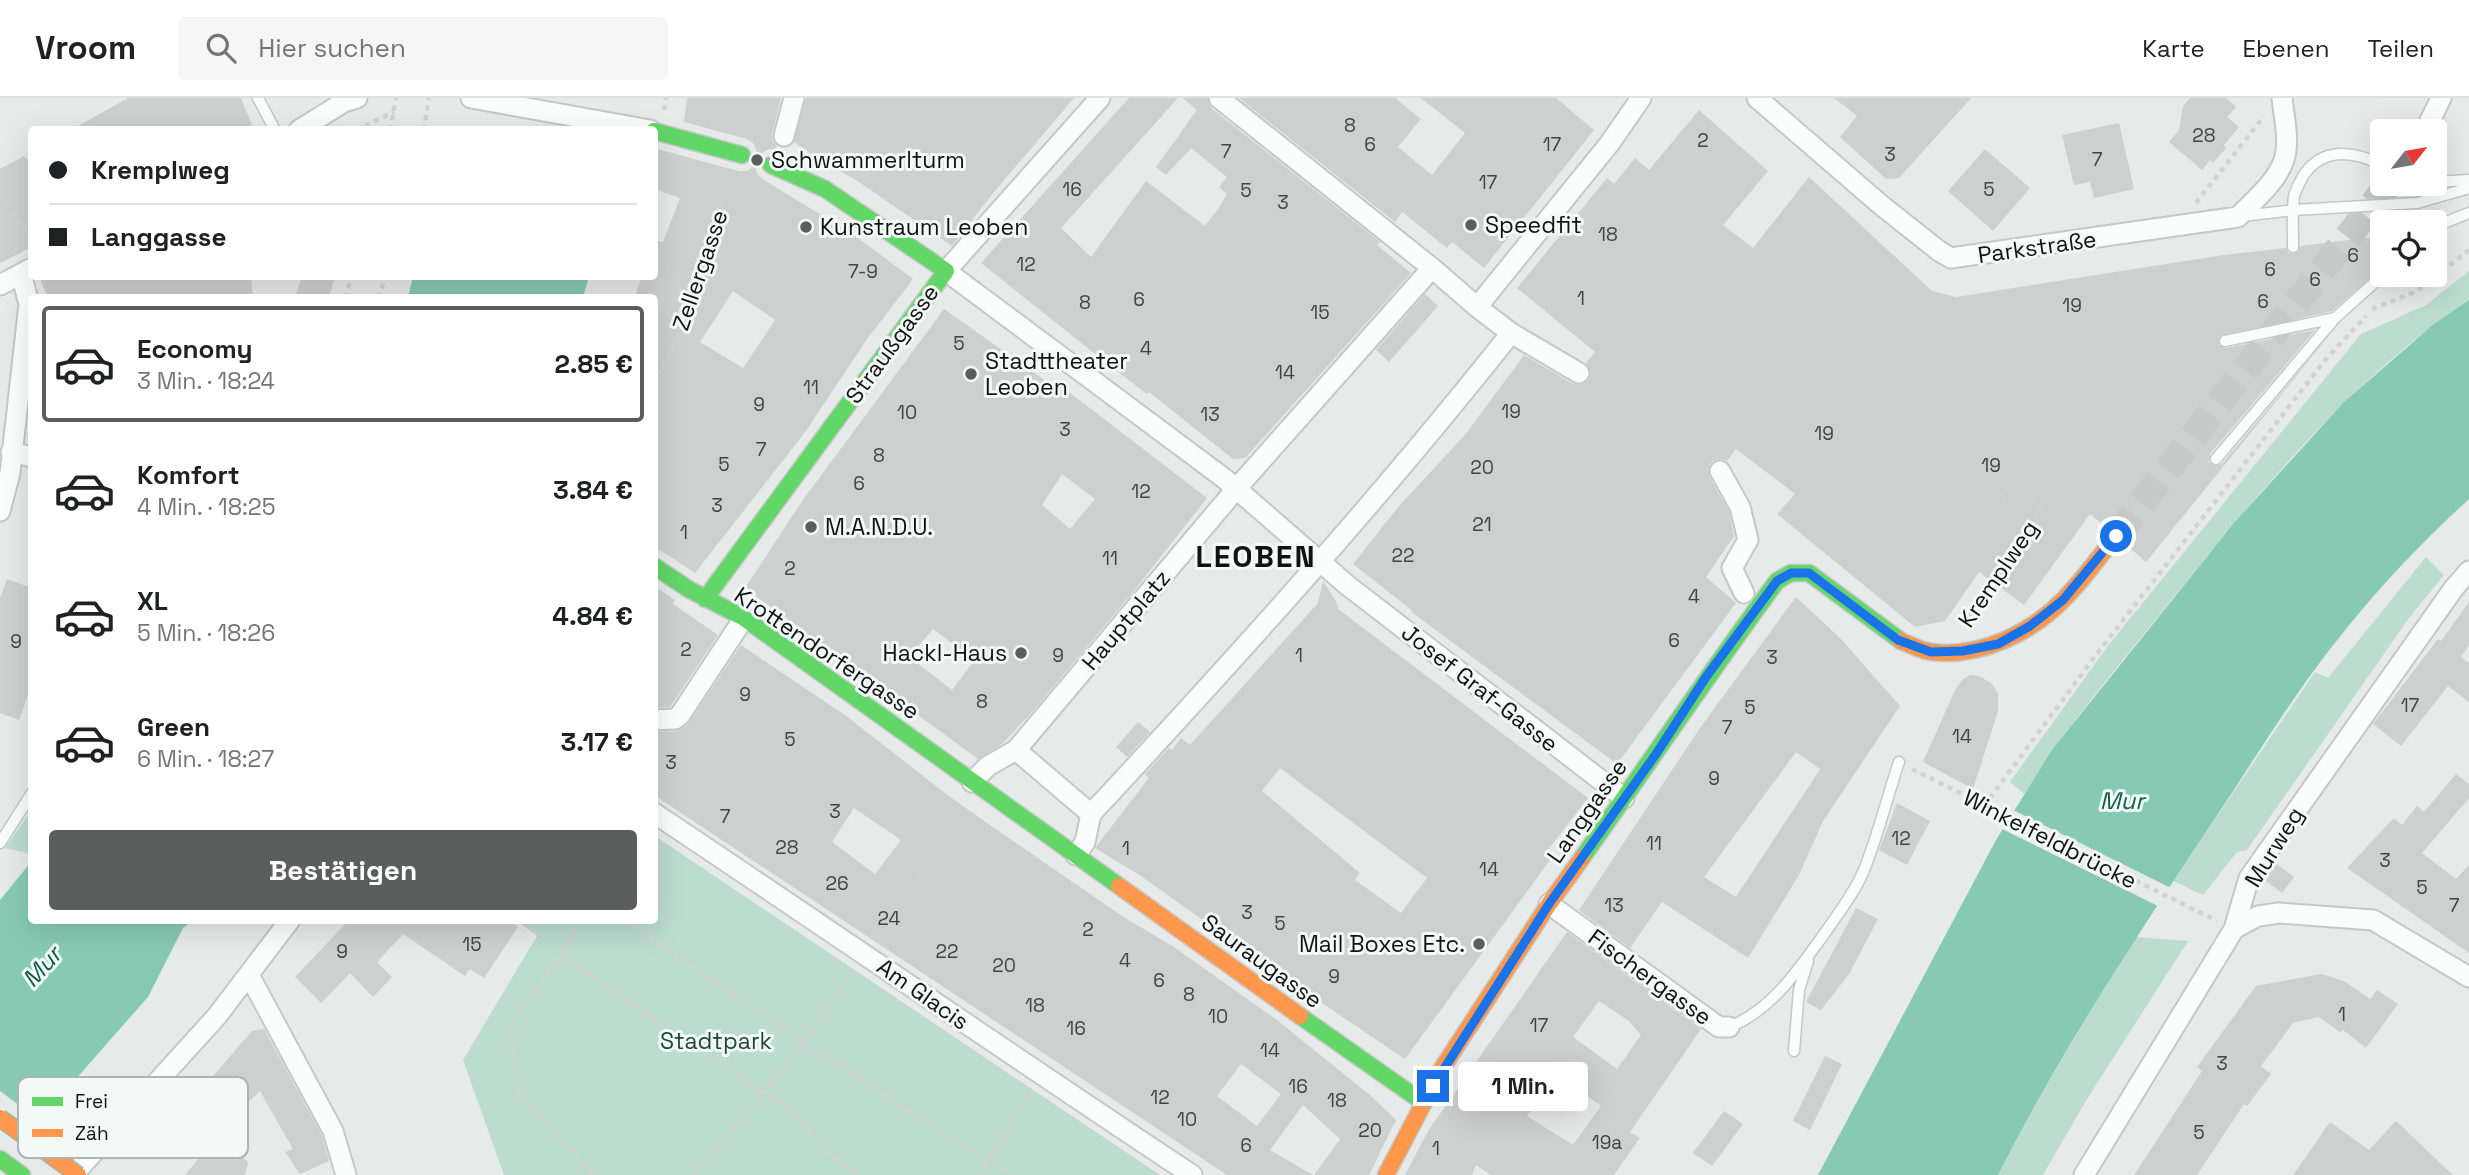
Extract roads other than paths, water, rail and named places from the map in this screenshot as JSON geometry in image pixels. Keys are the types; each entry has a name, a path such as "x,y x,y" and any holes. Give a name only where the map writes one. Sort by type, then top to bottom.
{"street":[{"path":"471,98 631,126"},
{"path":"784,136 794,98"},
{"path":"1219,98 1511,333 1579,373"},
{"path":"1477,307 1610,143 1641,98"},
{"name":"Parkstraße","path":"1757,98 1881,205 1951,258 2238,217"},
{"path":"2431,119 2441,98"},
{"path":"305,126 348,99"},
{"name":"Straußgasse","path":"705,599 946,271 1098,101"},
{"path":"2238,217 2267,187 2284,160 2286,141 2276,102"},
{"path":"658,132 738,153"},
{"path":"771,165 825,190 946,271 1230,484 1320,562"},
{"name":"Hauptplatz","path":"972,782 988,766 1016,750 1230,484 1428,265"},
{"path":"0,285 26,271 28,294"},
{"path":"0,511 10,473 10,452 28,312"},
{"path":"972,782 1076,855 1085,842 1091,814 1320,562 1433,431 1511,333"},
{"path":"10,452 28,456"},
{"path":"1720,471 1740,508 1748,540 1732,568 1744,593"},
{"name":"Kremplweg","path":"1809,573 1898,640 1938,652 1963,651 1998,644 2030,626 2063,600 2116,536"},
{"name":"Josef Graf-Gasse","path":"1320,562 1624,799"},
{"name":"Krottendorfergasse","path":"658,569 705,599 744,618 972,782"},
{"name":"Murweg","path":"2084,1175 2234,929 2249,878 2389,678 2469,570"},
{"name":"Langgasse","path":"1386,1175 1441,1070 1549,904 1706,677 1777,581 1791,573 1809,573"},
{"path":"658,720 675,719 680,715 744,618"},
{"path":"1016,750 1091,814"},
{"name":"Am Glacis","path":"658,816 1192,1175"},
{"name":"Sauraugasse","path":"1076,855 1424,1103"},
{"name":"Fischergasse","path":"1549,904 1719,1027 1729,1027"},
{"path":"2234,929 2258,916 2279,913 2373,920 2469,977"},
{"path":"161,1077 217,1016 287,924"},
{"path":"249,975 333,1131 346,1175"},
{"path":"0,1118 18,1131"},
{"path":"55,1158 78,1175"},
{"path":"72,1175 88,1158"},
{"path":"0,1159 22,1175"}],"lane":[{"path":"258,98 273,126"},
{"path":"2293,247 2294,197 2306,172 2321,158 2343,153 2370,160"},
{"path":"2447,181 2469,180"},
{"path":"2238,217 2294,210 2417,203 2469,188"},
{"path":"2447,222 2469,213"},
{"path":"2216,458 2334,318 2370,286"},
{"path":"2225,341 2334,318"},
{"name":"Fischergasse","path":"1729,1027 1760,1010 1795,974 1851,895 1863,872 1899,762"},
{"path":"0,843 28,799"},
{"name":"Fischergasse","path":"1794,1051 1799,990 1811,951"}],"water":[{"path":"412,280 588,280 584,294 409,294"},
{"name":"Mur","path":"2469,300 2469,499 2419,547 2372,598 2290,704 2099,998 1998,1175 1818,1175 1996,840 2052,750 2234,523 2344,402 2434,324"},
{"name":"Mur","path":"28,866 28,924 188,924 183,928 148,997 78,1077 18,1077 18,1145 0,1165 0,900"}],"tunnel":[{"path":"2116,536 2380,196"}],"place":[{"name":"Schwammerlturm","path":"757,160"},
{"name":"Speedfit","path":"1471,225"},
{"name":"Kunstraum Leoben","path":"806,227"},
{"name":"Stadttheater Leoben","path":"971,374"},
{"name":"M.A.N.D.U.","path":"811,527"},
{"name":"Hackl-Haus","path":"1021,653"},
{"name":"Mail Boxes Etc.","path":"1479,944"}],"district":[{"name":"LEOBEN","path":"1256,557"}],"park label":[{"name":"Stadtpark","path":"716,1041"}]}
